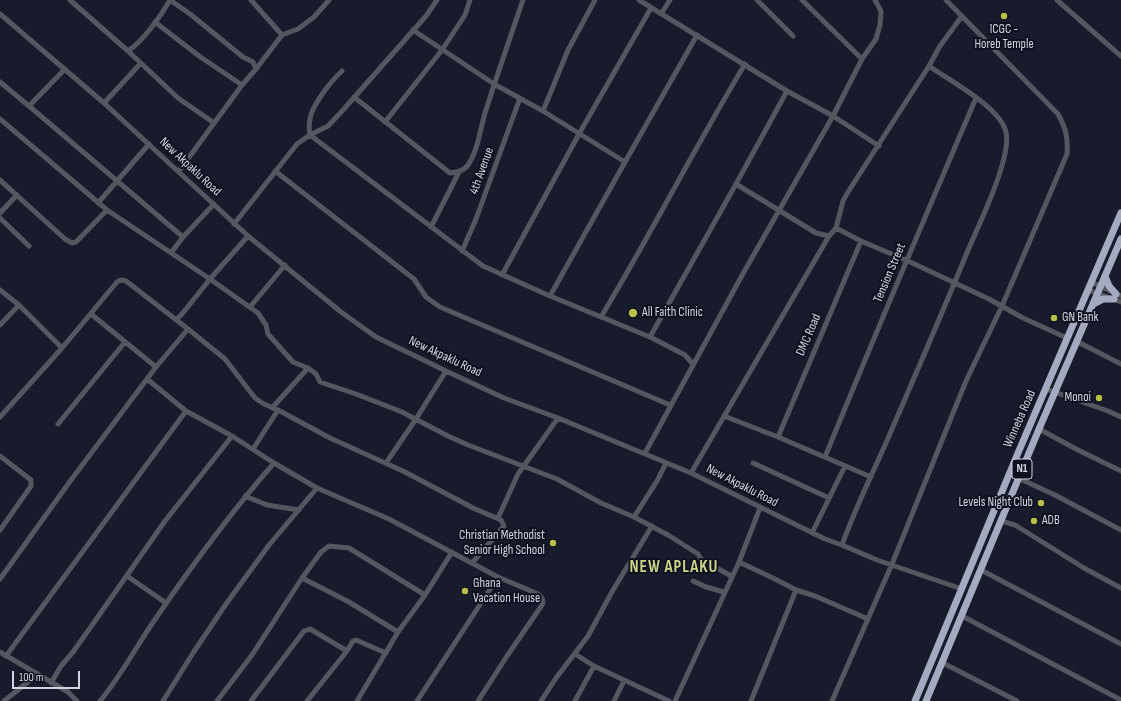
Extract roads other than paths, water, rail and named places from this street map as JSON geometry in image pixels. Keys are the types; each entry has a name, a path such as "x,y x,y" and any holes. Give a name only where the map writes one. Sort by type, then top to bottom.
{"highway":[{"name":"Winneba Road","path":"915,701 1067,338 1119,222 1121,213"},
{"name":"Winneba Road","path":"926,701 943,663 1018,478 1121,239"},
{"path":"1105,276 1109,286 1118,298"},
{"path":"1093,304 1103,299 1118,298"}],"street":[{"path":"70,0 128,51 178,98 214,123"},
{"path":"128,51 135,46 155,22 170,0 190,14 243,57 253,62 256,69"},
{"path":"251,0 282,35"},
{"path":"179,171 242,85 282,35 298,29 314,17 329,0"},
{"path":"234,224 297,144 310,135 328,126 414,30 437,0"},
{"path":"385,122 442,50 465,15 470,0"},
{"path":"354,97 450,173 459,172 467,167 474,155 480,128 523,0"},
{"path":"543,111 568,50 596,0"},
{"path":"638,0 787,91 833,116 879,146"},
{"path":"661,14 670,0"},
{"path":"757,0 793,36"},
{"path":"802,0 862,59"},
{"path":"645,453 670,405 833,116 862,59 876,39 880,25 881,11 876,2 883,0"},
{"path":"832,701 892,564 966,381 1002,306 1067,154 1068,138 1065,127 1058,114 946,0"},
{"path":"1057,0 1121,56"},
{"path":"502,275 578,134 651,8"},
{"name":"New Akpaklu Road","path":"0,14 104,103 179,171 234,224 342,312 376,337 520,405 558,418 691,473 825,539 962,589"},
{"path":"691,473 829,236 836,228 843,201 879,146 940,46 962,16"},
{"path":"155,22 199,56 242,85"},
{"path":"414,30 494,84 543,111 625,162"},
{"path":"550,296 697,35"},
{"path":"104,103 141,63"},
{"path":"601,316 640,251 717,110 745,64"},
{"path":"842,545 854,512 871,477 1003,164 1006,147 1006,133 1001,121 989,107 929,66"},
{"path":"29,106 65,69"},
{"path":"342,71 329,85 311,115 309,121 310,135 483,266 550,296 650,337 685,355 693,364"},
{"path":"0,82 183,238"},
{"path":"650,337 787,91"},
{"name":"4th Avenue","path":"462,251 476,219 520,98"},
{"name":"Tension Street","path":"825,457 877,330 908,261 934,194 976,98"},
{"path":"0,119 107,210 250,307 261,317 266,325 268,334 293,362 308,368 316,374 320,382 402,412 468,445 557,479 601,503 652,526 698,554 701,559 731,576"},
{"path":"98,203 148,144"},
{"path":"275,171 414,278 426,297 440,307 670,405"},
{"path":"431,227 459,172"},
{"path":"0,180 65,239 72,243 76,242 107,210"},
{"path":"736,184 816,233 829,236"},
{"path":"0,213 17,195"},
{"path":"172,253 183,238 214,204"},
{"path":"0,218 29,246"},
{"path":"836,228 861,241 989,299 1023,318 1067,338"},
{"path":"176,320 248,236"},
{"name":"DMC Road","path":"778,437 861,241"},
{"path":"250,307 285,265"},
{"path":"0,417 62,348 117,282 121,280 126,281 225,359 255,398 330,438 421,481 473,508 501,520 504,526 472,563"},
{"path":"1091,282 1099,290 1118,298"},
{"path":"0,290 19,305 62,348"},
{"path":"1088,290 1099,290"},
{"path":"0,325 19,305"},
{"path":"91,314 156,367"},
{"path":"0,579 71,480 156,367 188,329"},
{"path":"1076,341 1121,364"},
{"path":"58,424 125,342"},
{"path":"272,408 308,368"},
{"path":"386,464 446,371"},
{"path":"147,380 186,410 317,488 389,519 498,577 538,594 542,598 543,602 478,701"},
{"path":"1046,389 1108,410 1121,417"},
{"path":"6,656 186,410"},
{"path":"253,449 278,410"},
{"path":"724,416 778,437 871,477"},
{"path":"498,518 518,474 558,418"},
{"path":"1039,429 1121,471"},
{"path":"51,683 61,666 73,652 165,521 232,436"},
{"path":"0,456 31,480 31,486 0,530"},
{"path":"100,701 203,551 245,496 274,463"},
{"path":"634,517 657,481 666,463"},
{"path":"753,463 829,498"},
{"path":"812,533 845,466"},
{"path":"1018,478 1055,495 1121,530"},
{"path":"163,701 226,604 270,545 317,488"},
{"path":"245,496 267,504 299,510"},
{"path":"675,701 731,576 739,562 760,508"},
{"path":"1001,521 1015,525 1084,568 1121,588"},
{"path":"541,701 556,678 588,636 613,590 652,526"},
{"path":"217,701 252,655 302,578 321,552 329,546 349,548 425,595"},
{"path":"358,701 398,632 425,595 452,552"},
{"path":"739,562 775,578 796,590 815,596 868,619"},
{"path":"981,570 1121,644"},
{"path":"126,576 166,603"},
{"path":"417,701 498,577"},
{"path":"302,578 349,602 398,632"},
{"path":"693,581 706,587 724,592"},
{"path":"751,701 796,590"},
{"path":"962,616 1120,699"},
{"path":"251,701 304,631 310,629 313,630 347,651"},
{"path":"307,701 347,651 353,641 356,640 386,653"},
{"path":"0,652 68,692 77,701"},
{"path":"575,654 594,666 668,701"},
{"path":"943,663 1017,701"},
{"path":"575,701 594,666"},
{"path":"4,701 38,674"},
{"path":"614,701 624,681"}],"place":[{"name":"ICGC - Horeb Temple","path":"1004,16"},
{"name":"All Faith Clinic","path":"633,313"},
{"name":"GN Bank","path":"1054,318"},
{"name":"Monoi","path":"1099,398"},
{"name":"Levels Night Club","path":"1041,503"},
{"name":"ADB","path":"1034,521"},
{"name":"Christian Methodist Senior High School","path":"553,543"},
{"name":"Ghana Vacation House","path":"465,591"}],"district":[{"name":"NEW APLAKU","path":"674,568"}]}
